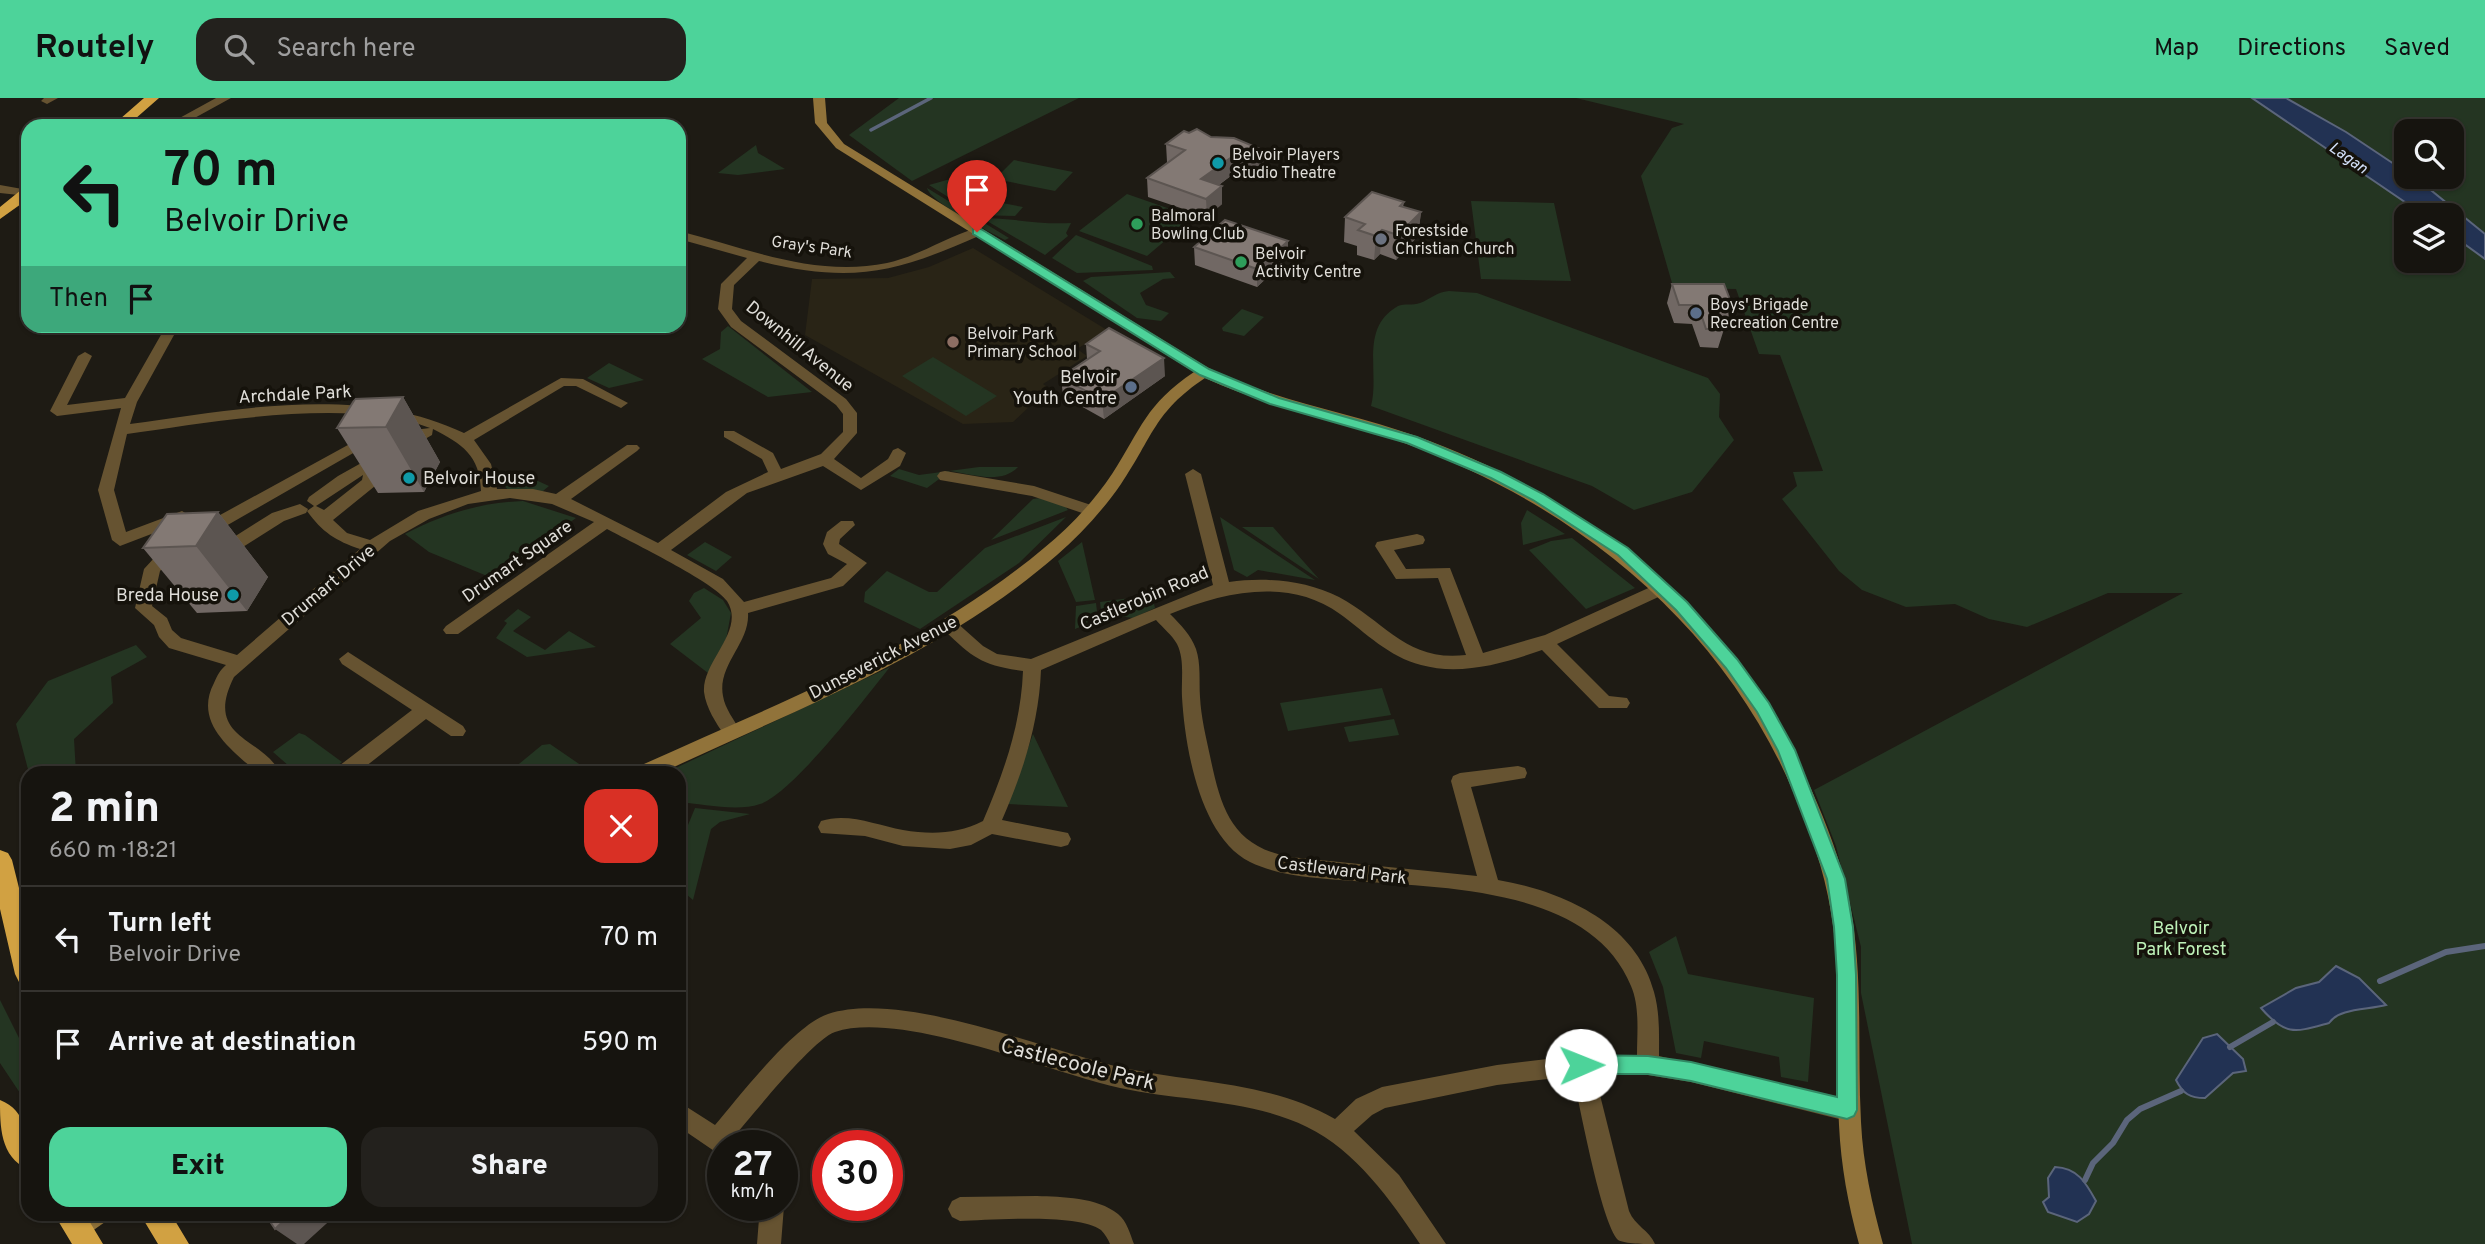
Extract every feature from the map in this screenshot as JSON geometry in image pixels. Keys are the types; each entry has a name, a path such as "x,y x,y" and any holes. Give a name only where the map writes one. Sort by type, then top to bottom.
{"highway":[{"path":"127,119 152,98"},
{"path":"0,213 21,194"},
{"path":"0,860 21,946"},
{"path":"0,1113 21,1144"},
{"path":"159,1221 175,1244"}],"street":[{"path":"184,119 225,98"},
{"path":"819,98 821,123 840,146 1204,372 1274,401 1412,440 1496,475 1576,519 1623,552 1681,606 1731,664 1763,708 1786,750 1836,879 1844,927 1847,1110 1854,1174 1871,1244"},
{"name":"Gray's Park","path":"686,236 758,255 846,271 884,268 915,260 977,232"},
{"name":"Downhill Avenue","path":"659,551 743,488 813,467 825,460 850,433 850,413 841,402 736,324 725,309 728,284 758,255"},
{"path":"168,333 130,402 106,490 120,540 185,514"},
{"path":"85,356 57,411 130,402"},
{"name":"Dunseverick Avenue","path":"657,766 950,626 1006,588 1051,551 1091,511 1120,474 1153,416 1173,395 1204,372"},
{"path":"489,494 489,475 484,461 465,439 561,382 578,382 621,402"},
{"name":"Archdale Park","path":"122,430 223,417 355,410 425,419 449,428 465,439"},
{"path":"208,568 232,543 278,517 312,510 370,482 371,463 427,432"},
{"path":"729,434 768,456 776,476"},
{"path":"239,662 188,649 168,638 161,622 143,608 152,569 176,546 357,445"},
{"path":"558,500 632,447"},
{"path":"825,460 862,485 895,462 898,453"},
{"path":"1193,474 1222,588"},
{"path":"945,476 1034,491 1091,511"},
{"name":"Drumart Drive","path":"262,766 222,729 215,716 217,689 239,662 373,547 412,519 489,494 539,496 558,500 659,551 730,593 739,610"},
{"path":"312,510 341,537 373,547"},
{"name":"Drumart Square","path":"452,631 604,523"},
{"path":"731,732 717,706 713,686 737,631 739,610 837,582 859,563 834,550 831,544 833,536 847,525"},
{"path":"1417,540 1383,546 1402,575 1444,572 1477,662"},
{"name":"Castlerobin Road","path":"1032,666 1222,588 1269,586 1327,598 1409,654 1428,661 1477,662 1497,658 1544,641 1661,589"},
{"name":"Castleward Park","path":"1159,613 1184,642 1191,673 1191,700 1218,818 1233,839 1248,851 1287,865 1490,887 1526,893 1578,912 1618,947 1634,967 1642,984 1646,1008 1648,1065"},
{"path":"950,626 977,651 993,660 1032,666 1028,723 1016,763 990,826"},
{"path":"1544,641 1605,703 1621,702"},
{"path":"348,659 457,730"},
{"path":"352,766 425,709"},
{"path":"1490,887 1460,781 1518,773"},
{"path":"828,827 864,828 903,838 950,841 964,839 990,826 1061,839"},
{"name":"Castlecoole Park","path":"731,1130 802,1045 828,1024 850,1019 928,1027 1118,1077 1273,1103 1337,1132 1410,1208 1434,1244"},
{"path":"1337,1132 1363,1107 1382,1098 1497,1075 1581,1065 1648,1065 1691,1072 1847,1110"},
{"path":"1581,1065 1617,1212 1625,1231 1643,1244"},
{"path":"686,1118 707,1133"},
{"path":"960,1209 1077,1211 1107,1221 1119,1234 1122,1244"},
{"path":"769,1244 771,1221"}],"shaded area":[{"name":"Belvoir Park Primary School","path":"973,248 1107,330 1077,349 1087,356 1043,384 1049,388 1013,422 963,424 805,335 812,279 888,278 929,267"}],"green space":[{"path":"899,98 1079,98 912,181 849,135"},
{"name":"Belvoir Park Forest","path":"1576,98 2252,98 2406,203 2394,203 2394,273 2464,273 2464,244 2485,259 2485,1244 1912,1244 1861,993 1861,947 1836,846 1814,790 2183,593 2108,593 2027,627 1989,619 1955,604 1906,607 1862,590 1839,571 1782,499 1797,486 1793,472 1823,471 1780,355 1759,354 1736,289 1674,288 1672,283 1641,176 1672,128 1684,124"},
{"path":"2286,98 2485,98 2485,234 2464,217 2464,203 2446,203 2428,189 2464,189 2464,119 2394,119 2394,164 2346,132"},
{"path":"756,145 758,153 785,169 738,175 718,173"},
{"path":"1014,160 1073,172 1055,191 995,179"},
{"path":"954,178 971,188 966,196 1023,207 1015,216 977,215 929,185"},
{"path":"927,188 1009,238 1005,240 961,216 938,201"},
{"name":"Balmoral Bowling Club","path":"1127,194 1193,217 1147,256 1079,231"},
{"path":"1471,201 1554,203 1571,281 1481,279"},
{"path":"982,218 1071,223 1066,233 1068,236 1045,255"},
{"path":"1076,235 1152,266 1153,270 1077,273 1052,258"},
{"path":"1170,272 1175,278 1163,279 1140,293 1146,305 1169,313 1161,321 1137,318 1083,281 1091,277"},
{"path":"1449,291 1477,293 1708,378 1720,394 1719,417 1734,440 1692,492 1634,510 1592,486 1371,406 1375,338 1386,315 1398,306 1417,304"},
{"path":"1242,309 1264,317 1244,336 1223,331 1222,328"},
{"path":"728,326 812,392 768,397 702,359 720,349 721,332"},
{"path":"933,357 997,396 966,416 902,376"},
{"path":"609,363 644,380 609,388 587,378"},
{"path":"979,467 1018,467 1003,476 995,477 950,471 927,488 890,476 899,469 919,475"},
{"path":"520,473 549,486 543,491 508,490 503,484"},
{"path":"1040,498 1065,506 1068,510 991,540 1033,499"},
{"path":"523,501 576,518 492,578 429,552 405,534 462,511 491,504"},
{"path":"1527,510 1565,534 1523,545 1521,523"},
{"path":"1066,517 1019,563 920,629 864,602 865,592 887,571 929,592 937,592 985,548"},
{"path":"1220,517 1315,580 1258,570 1247,577 1234,570"},
{"path":"1242,527 1273,527 1319,579"},
{"path":"1572,538 1635,588 1586,609 1529,550 1551,541"},
{"path":"705,542 732,557 716,571 687,555"},
{"path":"1082,542 1095,600 1076,602 1058,561"},
{"path":"704,588 723,600 731,613 726,640 708,673 670,644 701,618 689,601 694,593"},
{"path":"1152,595 1155,608 1133,618 1111,615 1102,619 1100,602"},
{"path":"1096,603 1098,620 1075,629 1076,606"},
{"path":"518,609 531,617 513,631 545,650 569,631 596,647 527,657 496,638 507,623 504,621"},
{"path":"136,645 147,657 111,677 113,703 74,739 76,766 27,766 16,724 48,681"},
{"path":"890,667 809,764 790,783 760,804 720,807 686,803 686,766 680,766"},
{"path":"1382,688 1391,715 1288,731 1280,703"},
{"path":"1394,719 1399,735 1349,742 1344,727"},
{"path":"299,733 342,762 337,766 289,766 273,752"},
{"path":"1033,734 1068,807 1008,804"},
{"path":"550,744 582,766 516,766 542,745"},
{"path":"695,808 750,814 720,822 711,829 693,900 686,894 686,830"},
{"path":"1676,936 1688,974 1814,998 1808,1082 1781,1077 1779,1057 1704,1041 1701,1058 1676,1053 1663,987 1649,952"},
{"path":"0,1000 21,1042 21,1094 0,1063"}],"water":[{"name":"Lagan","path":"2252,98 2286,98 2346,132 2394,164 2394,189 2429,189 2447,203 2406,203"},
{"name":"Lagan","path":"2464,217 2485,234 2485,259 2464,244"},
{"path":"2336,966 2359,978 2386,1005 2346,1012 2329,1023 2300,1030 2285,1028 2261,1008 2296,988 2319,982"},
{"path":"2217,1034 2243,1059 2246,1071 2233,1073 2205,1098 2191,1096 2181,1089 2176,1080 2203,1038"},
{"path":"2055,1167 2075,1173 2096,1201 2089,1214 2077,1222 2048,1212 2043,1202 2049,1197 2048,1178"}],"building":[{"path":"1197,129 1211,137 1234,138 1265,151 1232,157 1201,179 1222,186 1206,199 1147,178 1185,150 1166,144 1184,131 1189,133"},
{"path":"1372,192 1404,202 1400,206 1421,212 1398,235 1382,230 1376,236 1358,230 1365,224 1345,217"},
{"path":"1225,220 1288,241 1257,269 1194,247"},
{"path":"1672,284 1724,284 1732,305 1716,305 1724,329 1706,329 1698,305 1679,305"},
{"path":"1109,328 1164,358 1102,400 1061,377 1100,351 1086,344"},
{"path":"403,397 386,427 337,428 355,399"},
{"path":"218,512 196,546 143,548 167,514"},
{"path":"270,1221 284,1221 275,1229"}],"waterway":[{"path":"871,130 931,98"},
{"path":"2380,981 2446,952 2485,946"},
{"path":"2230,1047 2273,1022"},
{"path":"2085,1180 2093,1163 2113,1143 2127,1120 2140,1109 2181,1091"}],"place":[{"name":"Belvoir Players Studio Theatre","path":"1218,163"},
{"name":"Balmoral Bowling Club","path":"1137,224"},
{"name":"Forestside Christian Church","path":"1381,239"},
{"name":"Belvoir Activity Centre","path":"1241,262"},
{"name":"Boys' Brigade Recreation Centre","path":"1696,313"},
{"name":"Belvoir Park Primary School","path":"953,342"},
{"name":"Belvoir Youth Centre","path":"1131,387"},
{"name":"Belvoir House","path":"409,478"},
{"name":"Breda House","path":"233,595"}],"route":[{"path":"977,232 1204,372 1274,401 1412,440 1496,475 1576,519 1623,552 1681,606 1731,664 1763,708 1802,786 1836,879 1844,927 1847,975 1847,1110 1691,1072 1648,1065 1581,1065"}]}
